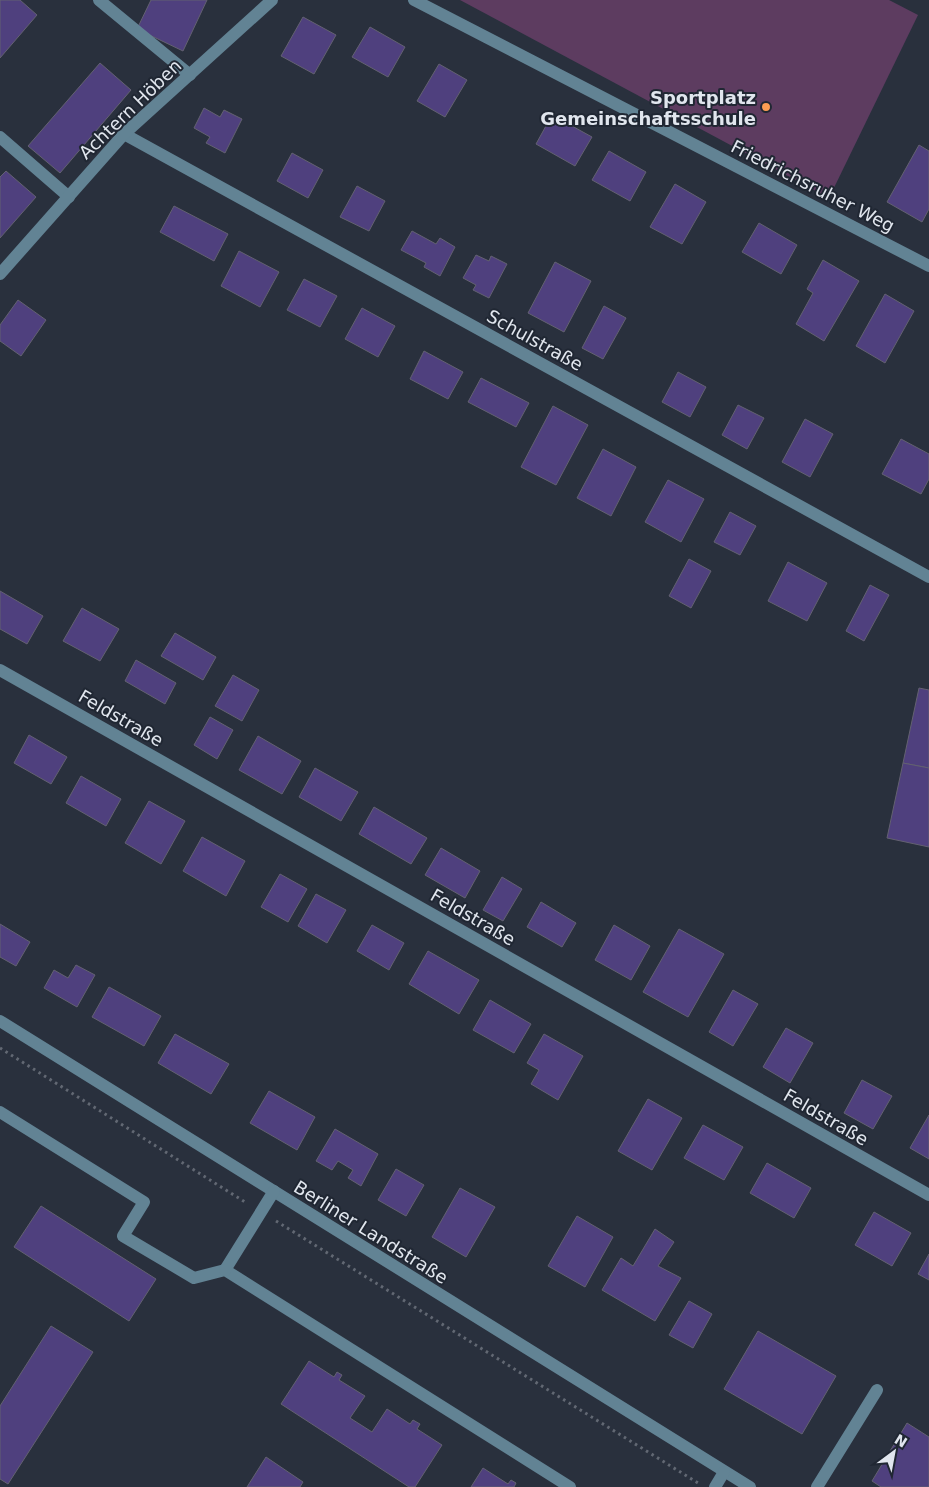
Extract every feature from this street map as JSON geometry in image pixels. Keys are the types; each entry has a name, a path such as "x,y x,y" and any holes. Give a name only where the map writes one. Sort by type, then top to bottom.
{"street":[{"path":"99,0 190,75"},
{"name":"Achtern Höben","path":"0,274 124,134 272,0"},
{"name":"Friedrichsruher Weg","path":"414,0 929,266"},
{"name":"Schulstraße","path":"124,134 929,577"},
{"path":"0,136 69,197"},
{"name":"Feldstraße","path":"0,670 929,1195"},
{"name":"Berliner Landstraße","path":"0,1021 750,1487"},
{"path":"0,1112 144,1202 123,1236 194,1278 225,1270 274,1192"},
{"path":"225,1270 570,1487"},
{"path":"817,1487 877,1390"},
{"path":"715,1487 724,1472"}],"path":[{"path":"0,1048 704,1487"}],"shaded area":[{"name":"Sportplatz Gemeinschaftsschule","path":"460,0 889,0 918,15 829,198"}],"building":[{"path":"0,0 20,0 37,15 0,58"},
{"path":"151,0 207,0 183,51 137,29"},
{"path":"303,17 336,35 314,74 281,56"},
{"path":"370,27 405,47 388,77 352,57"},
{"path":"100,63 131,90 60,173 28,146"},
{"path":"439,64 467,80 445,117 417,101"},
{"path":"204,108 220,117 224,110 242,119 225,153 206,143 210,137 194,128"},
{"path":"552,115 592,137 575,166 536,144"},
{"path":"919,145 929,151 929,209 922,222 887,202"},
{"path":"609,151 646,172 630,201 592,180"},
{"path":"292,153 323,170 308,198 277,181"},
{"path":"6,171 36,197 0,238 0,177"},
{"path":"675,184 706,202 682,244 650,227"},
{"path":"357,186 385,201 369,231 340,217"},
{"path":"174,206 228,234 214,261 160,232"},
{"path":"759,223 797,245 781,274 742,252"},
{"path":"412,231 436,244 440,238 455,247 440,276 424,267 426,263 401,250"},
{"path":"239,251 279,272 260,307 221,286"},
{"path":"476,255 489,261 491,256 507,264 489,298 473,290 476,285 463,278"},
{"path":"823,260 859,281 824,341 796,324 813,293 807,289"},
{"path":"555,262 591,281 564,332 528,313"},
{"path":"304,279 337,296 320,327 287,310"},
{"path":"885,294 914,311 885,363 856,346"},
{"path":"18,300 46,320 21,356 0,341 0,325"},
{"path":"604,306 626,318 603,359 582,348"},
{"path":"362,308 395,326 378,357 345,339"},
{"path":"424,351 463,372 448,399 410,379"},
{"path":"678,372 706,387 690,417 662,402"},
{"path":"481,378 529,403 516,427 468,402"},
{"path":"738,405 764,418 747,449 722,435"},
{"path":"553,406 588,425 556,485 521,467"},
{"path":"805,419 833,434 810,477 782,462"},
{"path":"901,439 929,454 929,479 921,494 882,474"},
{"path":"603,449 636,467 611,516 577,498"},
{"path":"668,480 704,499 681,542 645,522"},
{"path":"730,512 756,526 740,555 714,542"},
{"path":"689,559 711,571 691,608 669,596"},
{"path":"788,562 827,583 807,621 768,601"},
{"path":"870,585 889,595 864,641 846,631"},
{"path":"0,591 43,616 27,644 0,629"},
{"path":"82,608 119,629 100,661 63,641"},
{"path":"175,633 216,657 203,680 161,656"},
{"path":"136,660 176,683 165,704 125,681"},
{"path":"233,675 259,690 242,721 215,706"},
{"path":"919,688 929,690 929,768 903,763"},
{"path":"210,717 233,730 217,759 194,745"},
{"path":"29,735 67,757 51,784 14,763"},
{"path":"258,736 301,761 282,794 239,770"},
{"path":"903,763 929,768 929,847 887,838"},
{"path":"315,768 358,792 341,821 299,797"},
{"path":"81,776 121,799 106,826 66,803"},
{"path":"149,801 185,821 161,864 125,843"},
{"path":"374,807 427,838 411,864 359,834"},
{"path":"202,837 245,861 226,896 183,871"},
{"path":"441,848 480,871 465,898 425,875"},
{"path":"280,874 307,889 288,922 261,907"},
{"path":"502,877 522,889 503,921 483,910"},
{"path":"316,894 346,910 327,943 298,926"},
{"path":"541,902 576,923 562,947 527,927"},
{"path":"0,924 30,942 16,966 0,957"},
{"path":"372,925 404,943 389,970 357,951"},
{"path":"614,925 650,946 631,980 595,960"},
{"path":"679,929 724,954 688,1017 643,992"},
{"path":"428,951 479,980 459,1014 409,984"},
{"path":"76,965 95,975 77,1007 44,988 54,970 68,978"},
{"path":"109,987 161,1016 144,1046 92,1017"},
{"path":"733,990 758,1004 733,1046 709,1032"},
{"path":"490,1000 531,1024 514,1053 473,1030"},
{"path":"786,1028 813,1043 790,1083 763,1067"},
{"path":"175,1034 229,1064 211,1094 158,1063"},
{"path":"544,1034 583,1056 558,1100 531,1084 539,1070 527,1063"},
{"path":"862,1080 892,1096 873,1129 844,1113"},
{"path":"269,1091 315,1117 297,1150 250,1123"},
{"path":"648,1099 682,1118 652,1170 618,1151"},
{"path":"929,1115 929,1159 910,1148"},
{"path":"703,1125 743,1147 724,1180 684,1158"},
{"path":"335,1129 378,1154 361,1186 348,1178 353,1170 338,1161 332,1170 316,1161"},
{"path":"767,1163 811,1188 794,1218 750,1193"},
{"path":"396,1169 424,1185 406,1216 378,1200"},
{"path":"460,1188 495,1207 466,1257 432,1237"},
{"path":"41,1206 156,1279 129,1321 14,1247"},
{"path":"874,1212 911,1233 892,1266 855,1245"},
{"path":"577,1216 613,1237 585,1287 548,1266"},
{"path":"655,1229 674,1242 658,1266 681,1278 655,1321 602,1290 621,1258 633,1266"},
{"path":"929,1254 929,1280 918,1274"},
{"path":"689,1301 712,1314 693,1348 669,1335"},
{"path":"51,1326 93,1352 8,1484 0,1479 0,1406"},
{"path":"758,1331 836,1376 802,1434 724,1389"},
{"path":"309,1361 334,1377 337,1372 342,1375 339,1380 365,1396 350,1418 372,1432 387,1409 410,1424 413,1420 420,1424 417,1429 442,1445 415,1487 409,1487 281,1404"},
{"path":"907,1423 929,1437 929,1487 881,1487 872,1481"},
{"path":"266,1457 303,1482 300,1487 247,1487"},
{"path":"483,1468 508,1484 511,1480 516,1483 514,1487 471,1487"}],"place":[{"name":"Sportplatz Gemeinschaftsschule","path":"766,107"}]}
